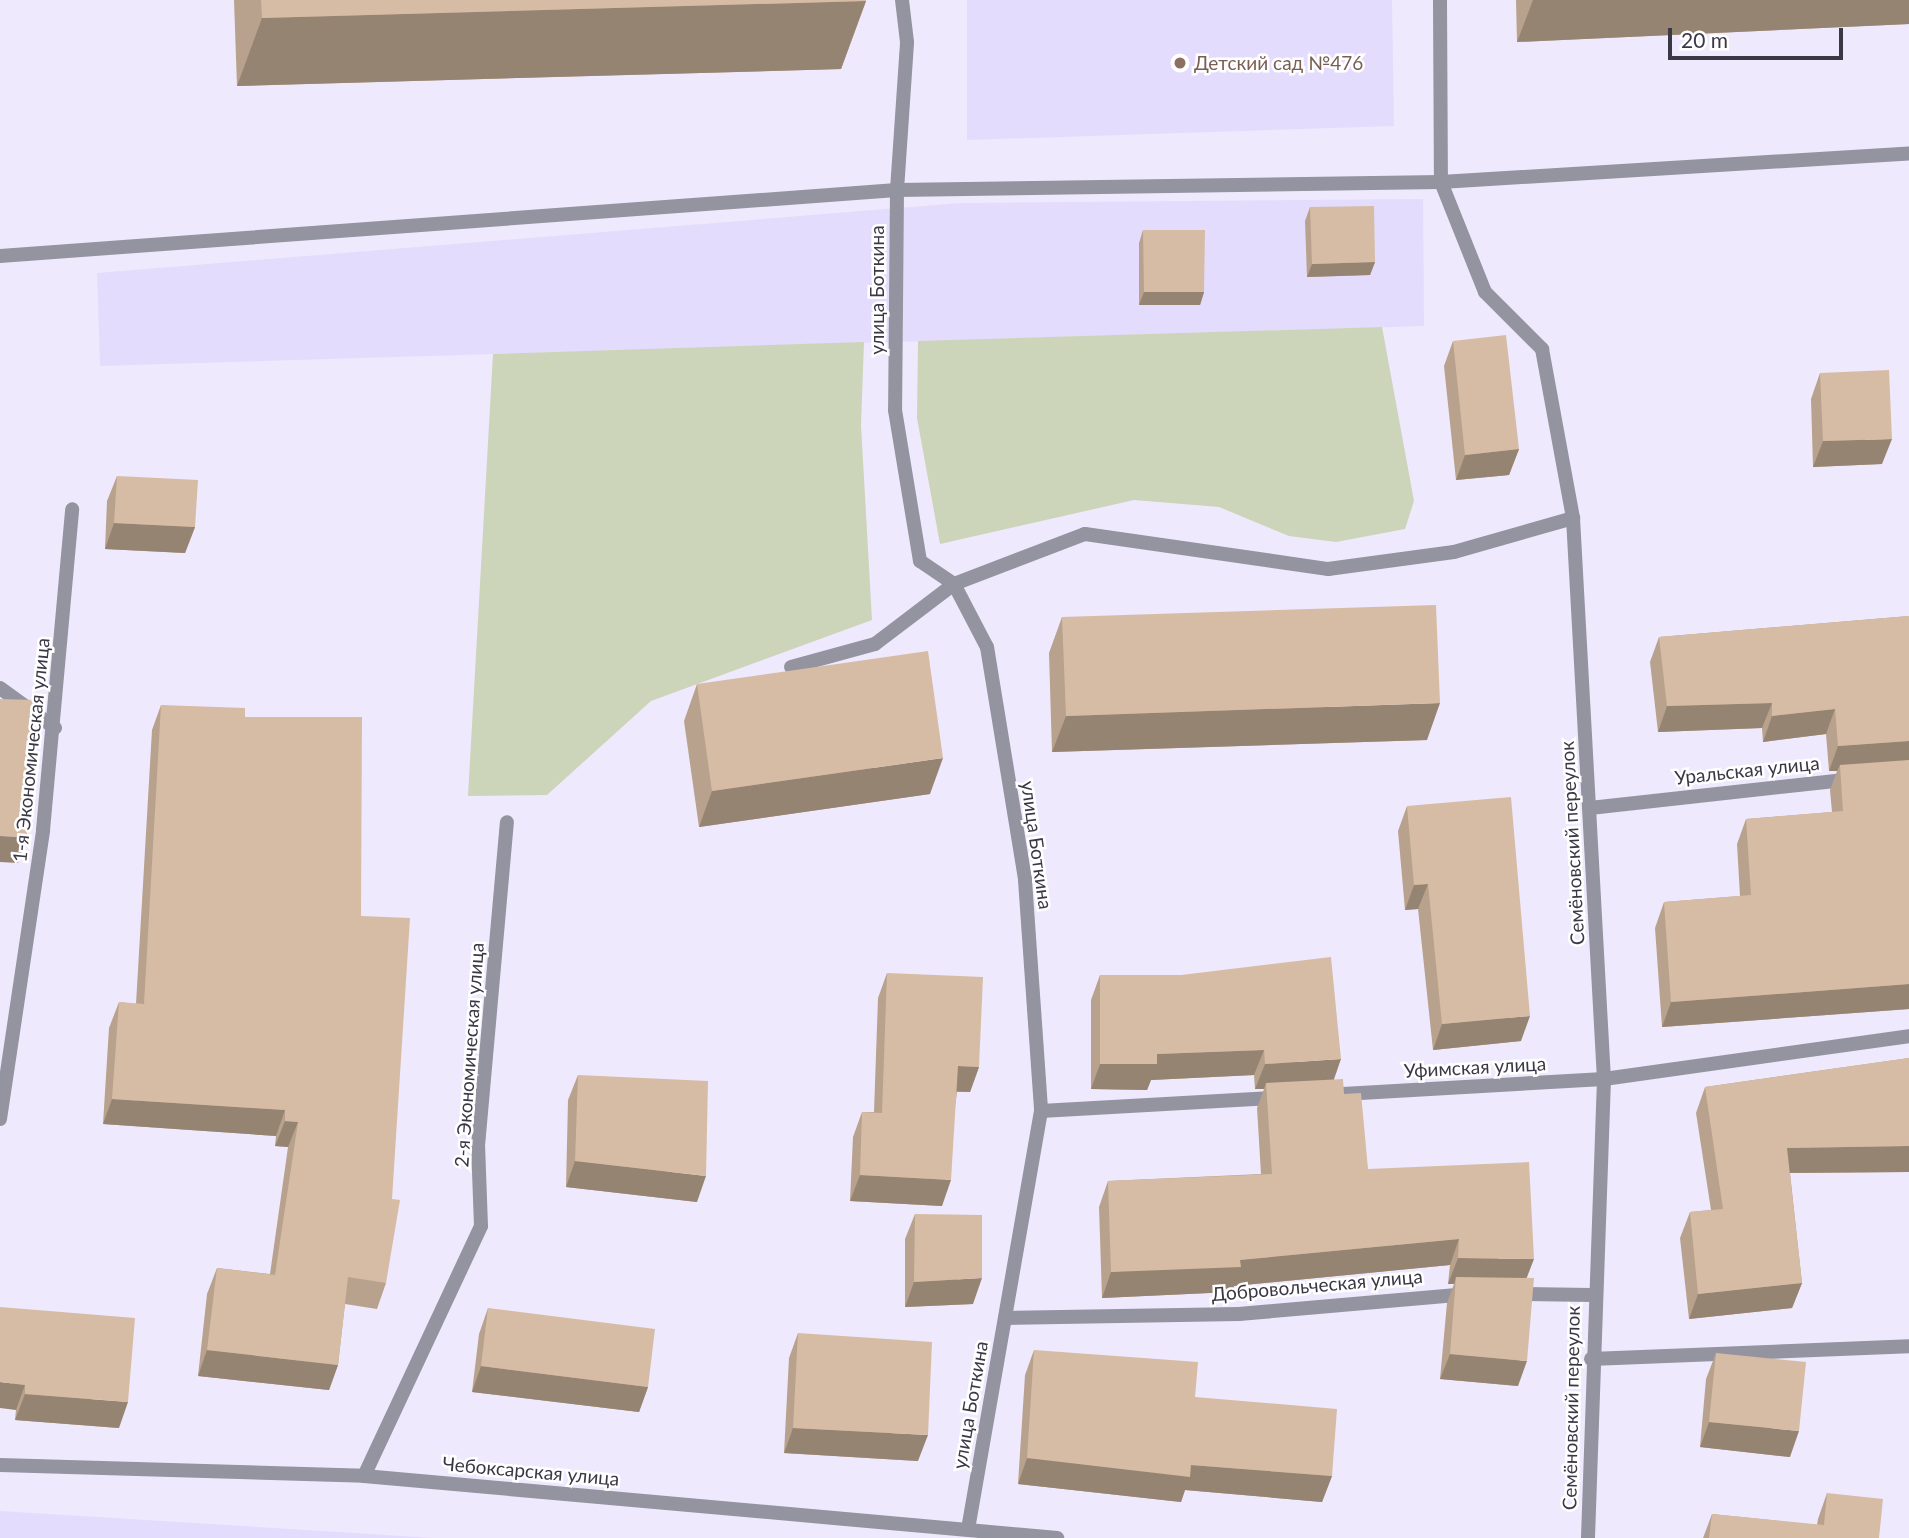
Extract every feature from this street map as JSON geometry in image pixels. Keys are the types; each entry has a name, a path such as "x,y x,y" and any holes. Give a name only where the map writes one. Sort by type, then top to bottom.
{"street":[{"name":"улица Боткина","path":"902,0 907,41 897,190 895,410 920,561 954,584 987,647 1025,880 1041,1111 968,1528"},
{"path":"1440,0 1441,182"},
{"path":"0,256 897,190 1441,182 1909,153"},
{"name":"Семёновский переулок","path":"1441,182 1485,292 1542,349 1573,518 1604,1079 1592,1295 1588,1538"},
{"name":"1-я Экономическая улица","path":"0,1119 55,728 72,509"},
{"path":"791,667 874,644 954,584 1085,534 1328,569 1454,552 1573,518"},
{"path":"0,688 55,728"},
{"name":"Уральская улица","path":"1590,808 1720,789 1868,778"},
{"name":"2-я Экономическая улица","path":"364,1476 481,1226 478,1146 508,822"},
{"name":"Уфимская улица","path":"1329,1095 1604,1079 1909,1036"},
{"path":"1041,1111 1288,1097"},
{"name":"Добровольческая улица","path":"1005,1318 1238,1314 1426,1293 1592,1295"},
{"path":"1591,1359 1909,1346"},
{"name":"Чебоксарская улица","path":"0,1465 364,1476 968,1528 1056,1538"}],"shaded area":[{"name":"Детский сад №476","path":"967,0 1392,0 1394,126 967,140"},
{"path":"1423,199 1424,326 100,366 97,273 960,203"},
{"path":"0,1511 227,1525 433,1538 0,1538"}],"green space":[{"path":"1382,327 1414,501 1405,529 1336,542 1289,536 1219,507 1134,500 940,544 917,418 918,341"},
{"path":"864,342 861,425 872,620 651,701 547,795 468,796 493,354"}],"building":[{"path":"261,0 866,0 866,1 262,18"},
{"path":"1374,206 1375,262 1312,264 1310,207"},
{"path":"1143,230 1205,230 1204,292 1144,292"},
{"path":"1506,335 1519,449 1465,455 1453,341"},
{"path":"1889,370 1892,439 1823,441 1820,373"},
{"path":"117,476 198,480 195,527 114,523"},
{"path":"1436,605 1440,703 1066,716 1062,617"},
{"path":"1909,616 1909,741 1838,746 1835,709 1772,716 1772,703 1667,706 1659,637"},
{"path":"928,651 943,758 712,791 697,684"},
{"path":"0,699 34,700 27,837 0,836"},
{"path":"161,705 245,708 245,717 362,717 361,916 410,918 392,1199 400,1200 386,1283 348,1277 338,1365 207,1350 217,1268 275,1275 298,1122 285,1121 285,1110 112,1099 119,1002 144,1004"},
{"path":"1909,760 1909,984 1671,1002 1664,902 1751,895 1746,819 1843,811 1840,765"},
{"path":"1511,797 1530,1016 1442,1024 1428,884 1414,885 1407,806"},
{"path":"1331,957 1341,1059 1265,1064 1264,1050 1157,1054 1157,1064 1100,1064 1100,975 1181,975"},
{"path":"887,973 983,977 979,1067 958,1066 951,1180 860,1175 862,1112 882,1113"},
{"path":"1909,1058 1909,1146 1787,1148 1802,1283 1698,1294 1690,1212 1723,1209 1705,1087"},
{"path":"578,1075 708,1081 706,1176 575,1161"},
{"path":"1343,1079 1344,1094 1361,1093 1368,1169 1529,1162 1534,1259 1458,1258 1459,1239 1240,1260 1241,1267 1111,1272 1108,1181 1272,1174 1266,1083"},
{"path":"915,1214 982,1215 982,1278 914,1282"},
{"path":"1456,1277 1534,1278 1527,1361 1450,1354"},
{"path":"0,1307 135,1318 128,1402 25,1394 25,1385 0,1382"},
{"path":"488,1308 655,1329 648,1387 481,1366"},
{"path":"798,1333 932,1342 928,1435 793,1428"},
{"path":"1034,1350 1198,1362 1195,1397 1337,1409 1332,1476 1191,1465 1190,1477 1027,1458"},
{"path":"1716,1353 1806,1362 1799,1431 1709,1422"},
{"path":"1827,1493 1883,1499 1879,1538 1709,1538 1712,1514 1824,1525"}],"place":[{"name":"Детский сад №476","path":"1180,63"}]}
